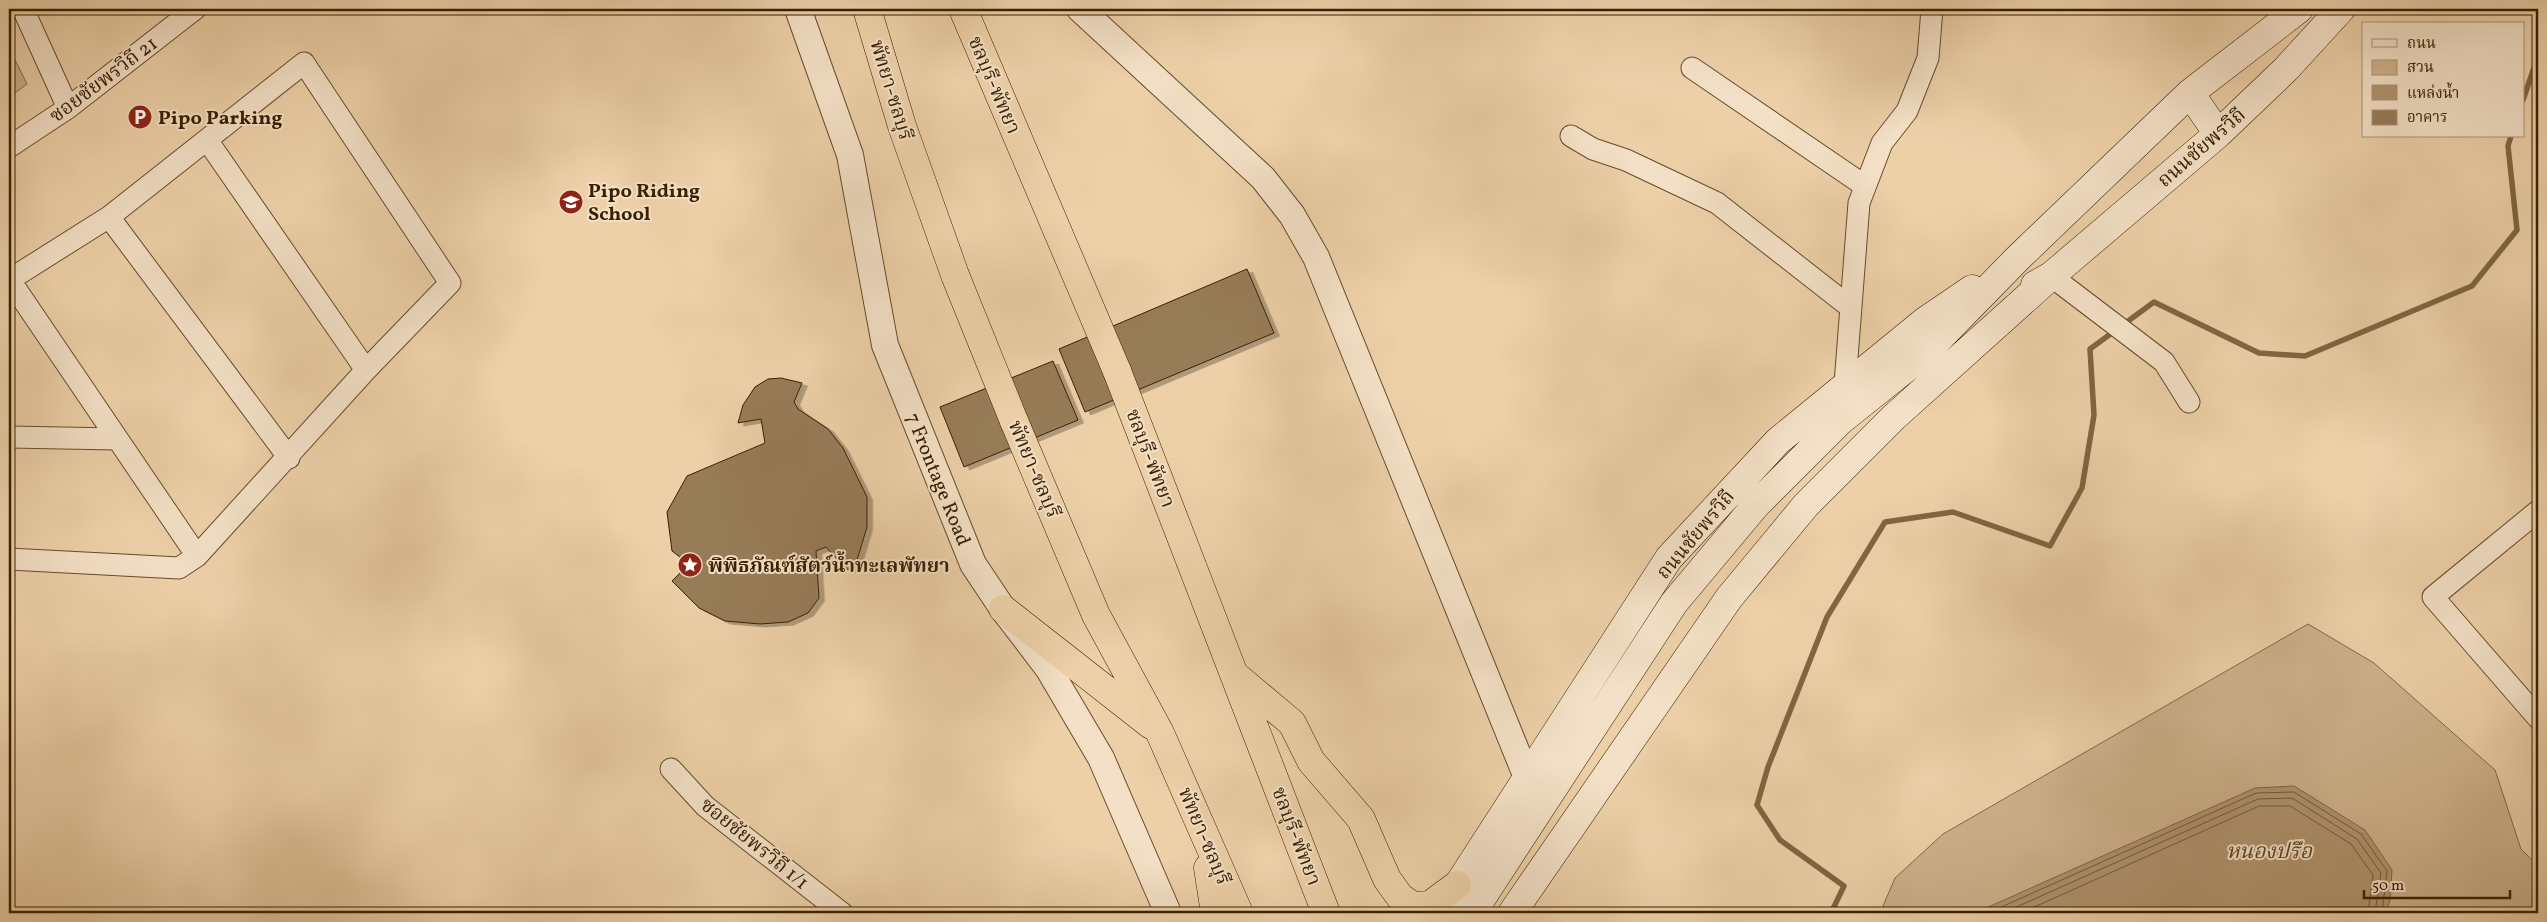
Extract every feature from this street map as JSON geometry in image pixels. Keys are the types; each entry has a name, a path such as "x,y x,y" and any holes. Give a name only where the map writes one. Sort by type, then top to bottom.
{"highway":[{"name":"พัทยา-ชลบุรี","path":"867,9 902,126 942,238 1014,421 1096,615 1160,732 1239,913"},
{"name":"ชลบุรี-พัทยา","path":"963,9 1117,370 1326,913"},
{"path":"1003,609 1160,732"},
{"path":"1233,674 1292,723 1311,761 1361,819 1387,879 1400,897 1413,906 1430,905 1457,885"},
{"path":"1201,828 1215,913"}],"main road":[{"name":"ถนนชัยพรวิถี","path":"1474,910 1674,603 1756,505 1840,421 1940,338 2018,258 2190,93 2299,9"},
{"name":"ถนนชัยพรวิถี","path":"1512,913 1729,598 1806,505 1894,417 2051,276 2218,134 2286,69 2341,9"},
{"path":"2190,93 2218,134"},
{"name":"ถนนชัยพรวิถี","path":"1441,913 1457,885 1528,780 1669,558 1778,441 1925,321 2018,258"},
{"name":"ถนนชัยพรวิถี","path":"1940,338 2051,276"}],"street":[{"path":"23,9 68,108"},
{"name":"ซอยชัยพรวิถี 21","path":"9,147 68,108 193,9"},
{"name":"7 Frontage Road","path":"798,9 850,155 885,345 973,564 1003,609 1048,668 1101,758 1168,913"},
{"path":"1080,9 1263,178 1292,215 1316,257 1528,780"},
{"path":"1846,384 1850,306 1859,203 1882,143 1907,111 1928,58 1932,9"},
{"path":"9,559 179,568 197,556 289,458 366,370 450,283 304,62 109,217 9,280 197,556"},
{"path":"1692,68 1865,186"},
{"path":"1571,136 1592,149 1626,160 1716,203 1850,306"},
{"path":"207,140 366,370"},
{"path":"109,217 289,458"},
{"path":"2051,276 2164,362 2189,402"},
{"path":"9,437 116,439"},
{"path":"2538,511 2433,597 2538,718"},
{"name":"ซอยชัยพรวิถี 1/1","path":"672,769 705,806 842,913"}],"green space":[{"path":"9,48 27,84 9,97"},
{"path":"2308,624 2374,663 2495,770 2521,849 2538,866 2538,913 1880,913 1895,878 1943,834"}],"water":[{"name":"หนองปรือ","path":"2294,786 2365,830 2392,870 2390,900 2386,913 1975,913 2255,788"}],"building":[{"path":"1247,269 1274,333 1085,412 1059,349"},
{"path":"1053,361 1078,420 964,467 940,407"},
{"path":"781,378 802,383 794,402 798,409 828,429 843,448 867,497 867,527 854,570 846,569 826,547 816,551 819,598 808,613 788,622 760,624 725,621 699,608 672,581 689,564 672,551 667,512 687,476 765,443 761,419 738,423 743,405 755,387 768,379"}],"waterway":[{"path":"2524,97 2538,56"},
{"path":"1831,913 1844,886 1780,840 1757,805 1768,767 1827,617 1885,522 1953,512 2050,546 2082,488 2094,415 2090,349 2154,302 2259,353 2305,356 2472,286 2517,230 2508,146 2510,138"}],"place":[{"name":"Pipo Parking","path":"140,117"},
{"name":"Pipo Riding School","path":"571,202"},
{"name":"พิพิธภัณฑ์สัตว์น้ำทะเลพัทยา","path":"690,565"}]}
